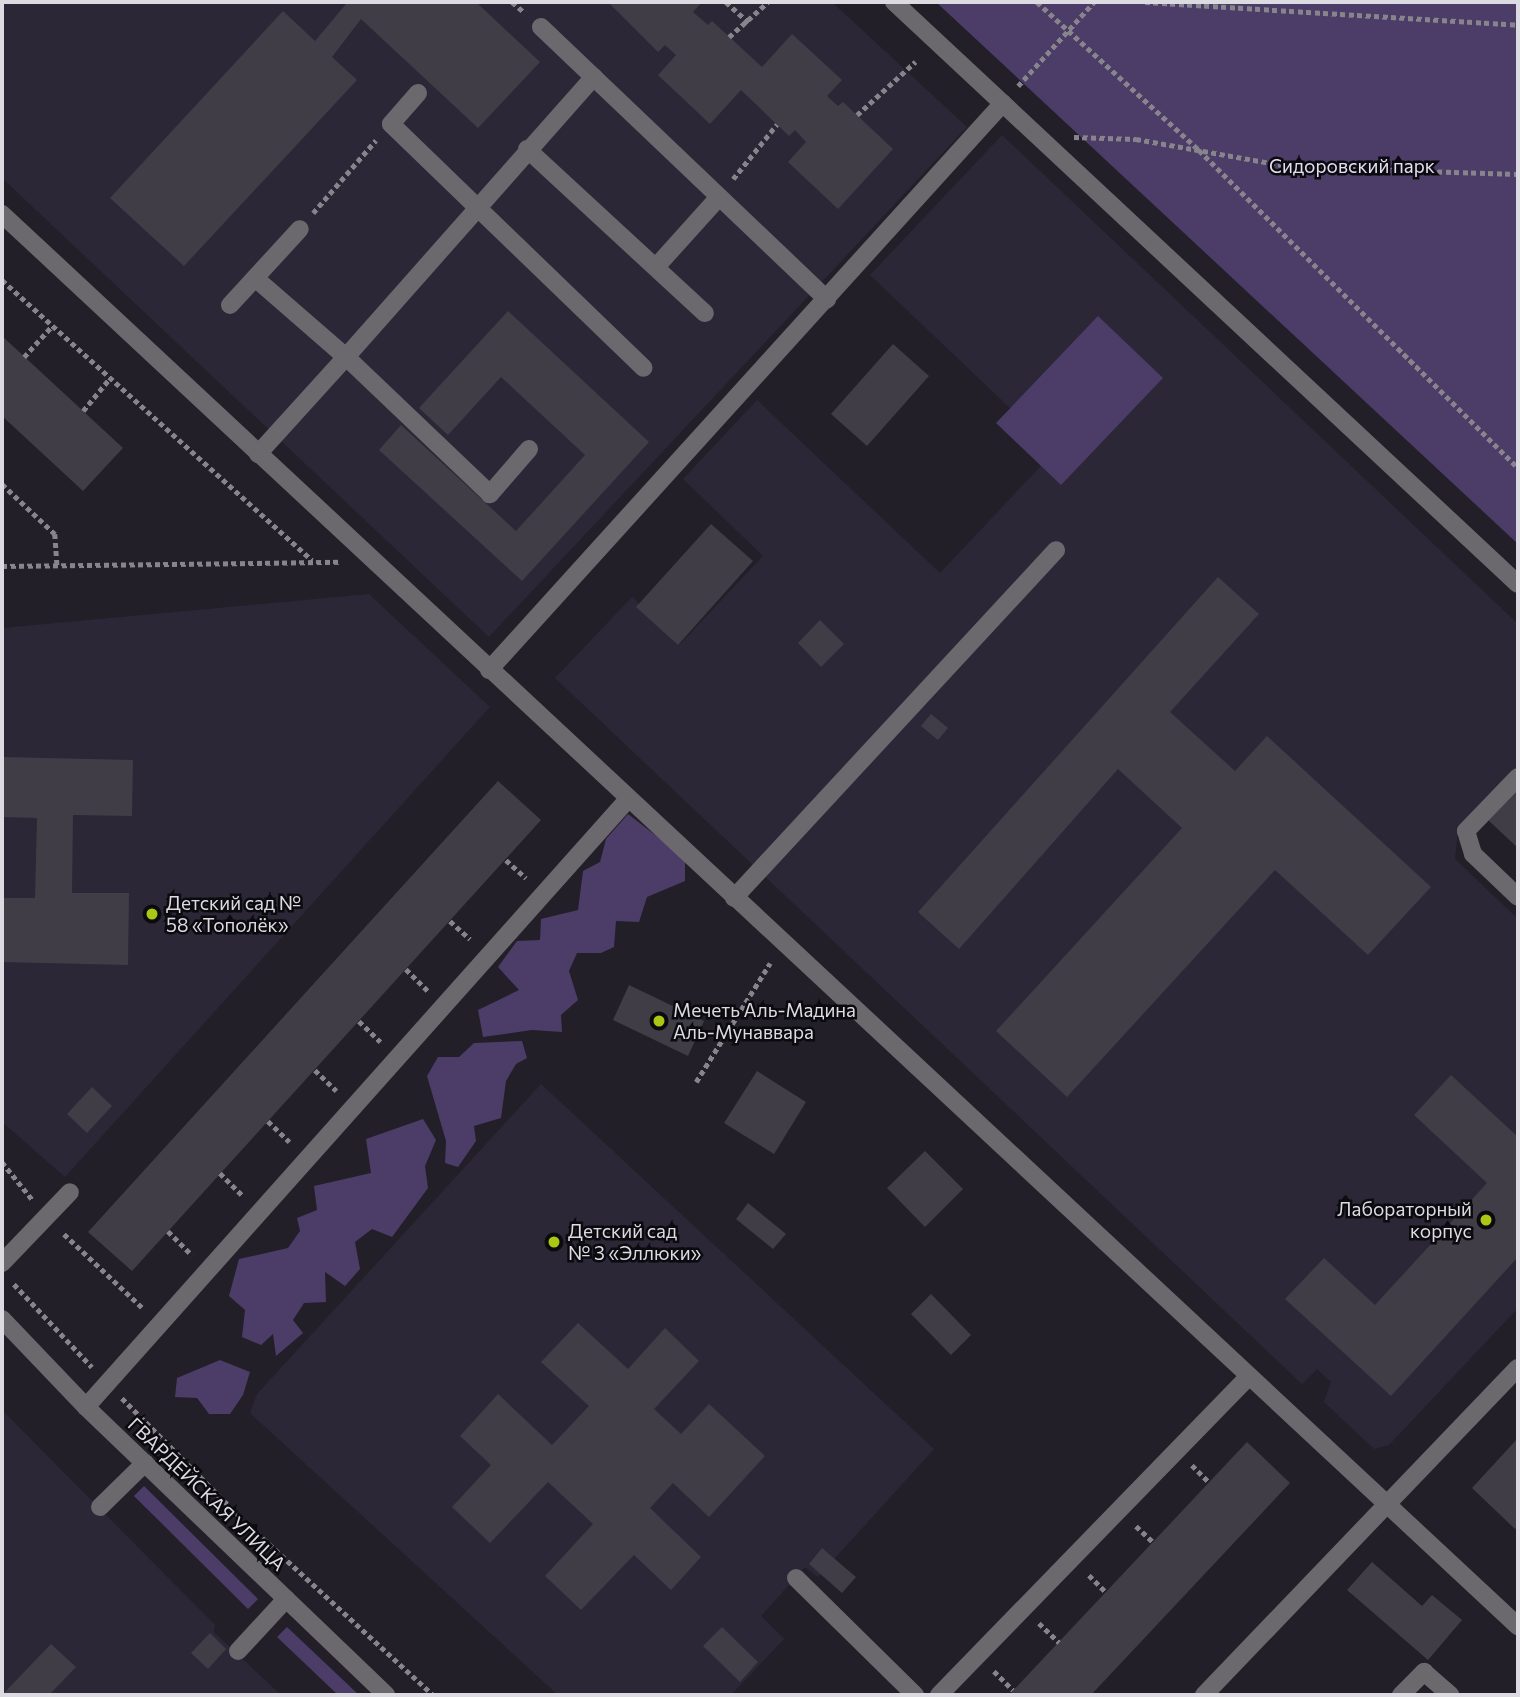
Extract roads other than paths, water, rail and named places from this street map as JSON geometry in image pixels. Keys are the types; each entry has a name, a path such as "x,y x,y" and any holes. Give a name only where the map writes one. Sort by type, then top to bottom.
{"street":[{"path":"894,2 1518,584"},
{"path":"541,27 827,299"},
{"path":"258,454 480,210 527,149 594,77"},
{"path":"418,93 391,124 644,368"},
{"path":"489,670 1003,103"},
{"path":"527,149 705,313"},
{"path":"656,267 719,197"},
{"path":"2,214 1247,1378 1387,1508 1517,1623"},
{"path":"230,305 300,229"},
{"path":"255,278 346,357 490,494 529,449"},
{"path":"734,898 1056,550"},
{"path":"1518,777 1466,831 1473,854 1518,897"},
{"path":"86,1407 628,799"},
{"path":"2,1264 70,1192"},
{"name":"ГВАРДЕЙСКАЯ УЛИЦА","path":"2,1319 86,1407 386,1695"},
{"path":"1204,1695 1387,1508 1518,1368"},
{"path":"939,1695 1247,1378"},
{"path":"100,1507 145,1463"},
{"path":"796,1578 915,1695"},
{"path":"237,1651 286,1599"},
{"path":"1401,1695 1424,1672 1450,1695"}],"place":[{"name":"Детский сад № 58 «Тополёк»","path":"152,914"},
{"name":"Мечеть Аль-Мадина Аль-Мунаввара","path":"659,1021"},
{"name":"Лабораторный корпус","path":"1486,1220"},
{"name":"Детский сад № 3 «Эллюки»","path":"554,1242"}],"park label":[{"name":"Сидоровский парк","path":"1352,166"}]}
